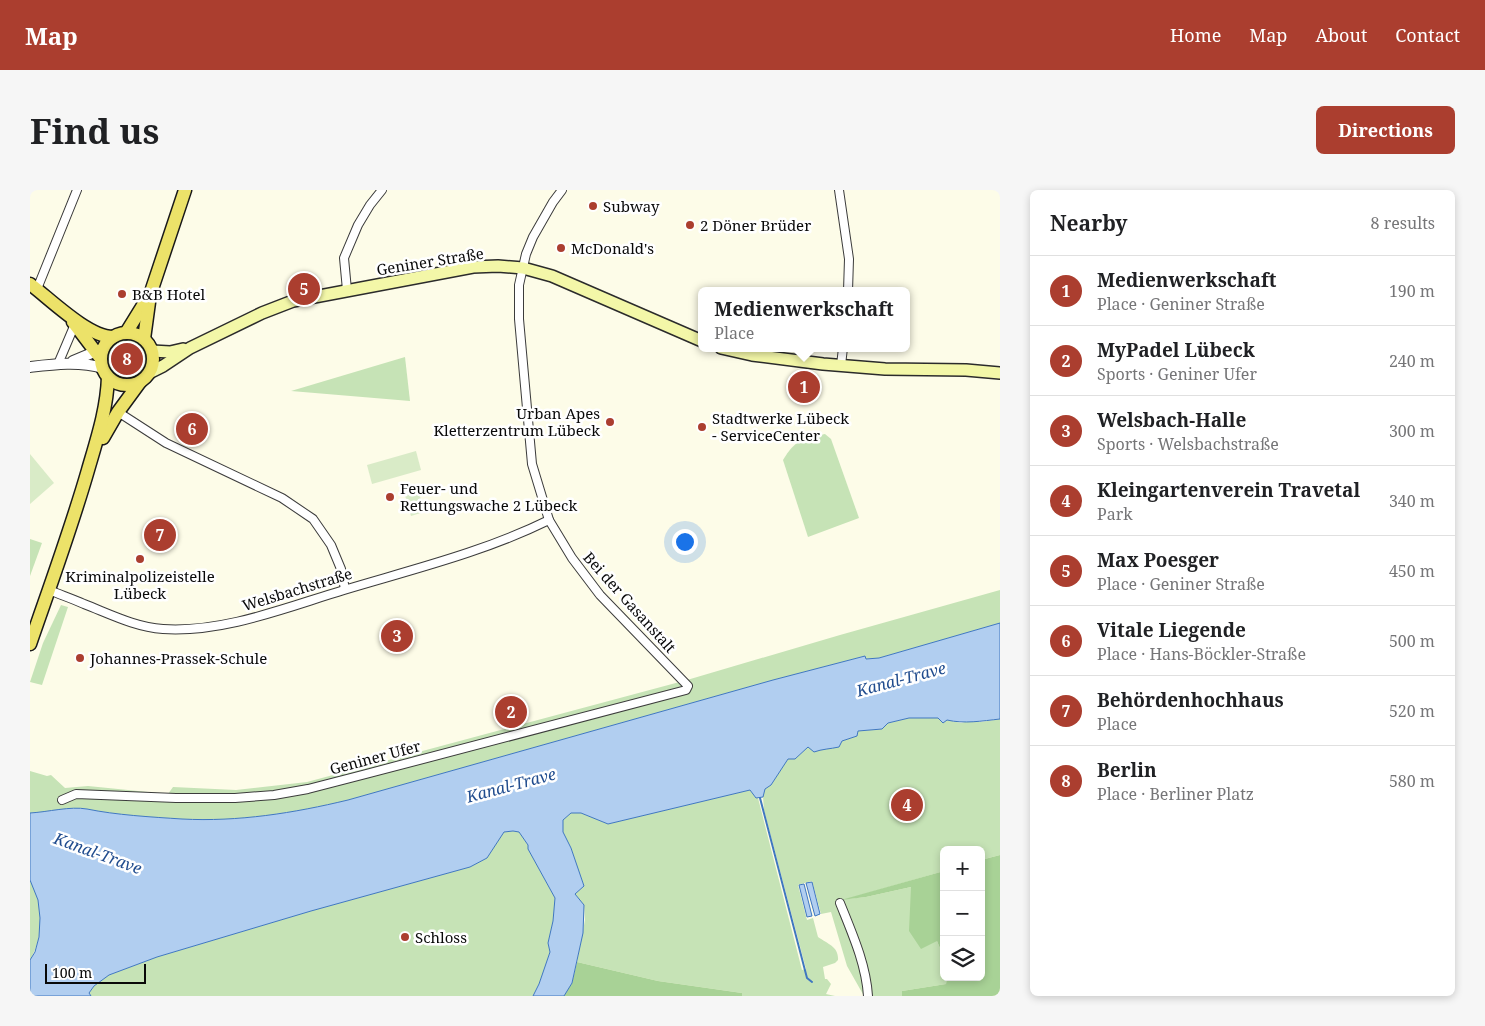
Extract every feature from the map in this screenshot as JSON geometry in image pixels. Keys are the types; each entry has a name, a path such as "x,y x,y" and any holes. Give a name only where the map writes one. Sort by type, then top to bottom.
{"main road":[{"path":"144,339 150,294 185,190"},
{"name":"Geniner Straße","path":"144,378 190,348 262,313 293,301 473,268 498,266 523,268 552,276 698,339"},
{"path":"33,287 71,319 102,361 113,381 123,385 144,378"},
{"path":"126,333 150,294"},
{"path":"71,319 97,332 113,337 126,333 138,336 144,339 152,351 152,366 118,412 104,436 83,485"},
{"path":"30,644 83,485 101,423 107,393 102,361 113,337"},
{"name":"Geniner Straße","path":"152,351 170,352 190,348"},
{"path":"739,352 767,358 885,369 963,370 1000,373"}],"street":[{"path":"33,287 77,190"},
{"path":"347,290 344,258 358,225 382,190"},
{"name":"Bei der Gasanstalt","path":"562,190 533,237 519,285 519,312 532,464 549,520 572,558 600,594 688,686"},
{"path":"839,190 849,259 848,287"},
{"path":"63,364 71,319"},
{"path":"841,365 843,352"},
{"path":"63,364 102,361"},
{"path":"30,367 102,361"},
{"path":"118,412 166,443 282,498 313,519 331,545 342,569 345,589"},
{"name":"Welsbachstraße","path":"49,590 118,619 138,625 186,630 248,619 498,543 549,520"},
{"name":"Geniner Ufer","path":"62,800 76,794 176,798 235,798 282,794 356,777 686,690 688,686"},
{"path":"840,903 864,966 868,996"}],"green space":[{"path":"126,338 141,344 147,359 141,374 126,380 111,374 105,359 111,344"},
{"path":"405,357 410,401 291,391"},
{"path":"825,434 831,439 859,518 808,537 783,460 800,441"},
{"path":"416,451 421,470 372,484 367,465"},
{"path":"30,454 54,483 30,504"},
{"path":"418,488 424,512 411,516 404,492"},
{"path":"30,539 42,543 30,576"},
{"path":"1000,590 1000,623 879,658 866,659 865,656 773,680 348,800 266,816 203,820 146,817 80,808 30,813 30,771 47,776 51,775 65,788 88,786 168,794 173,787 236,790 307,782 687,680"},
{"path":"61,605 68,607 42,685 30,682 43,643"},
{"path":"909,718 938,718 961,723 1000,719 1000,855 985,859 985,846 940,846 940,872 847,899 866,897 911,887 940,948 940,981 946,981 946,984 902,991 902,996 864,996 847,966 831,912 821,914 812,881 798,885 807,920 813,918 818,937 832,946 837,952 838,960 823,967 825,979 831,984 826,994 835,996 742,996 742,993 658,981 577,962 585,920 584,905 575,894 584,886 571,848 563,832 563,820 571,813 581,813 608,824 750,790 758,798 802,970 806,969 764,810 764,789 771,785 788,759 795,759 808,747 842,741 857,736 858,731 882,729 888,723"},
{"path":"504,832 519,832 528,845 528,849 555,898 553,921 548,943 550,952 533,996 91,996 89,993 94,986 109,975 157,957 311,911 470,867 487,858"},
{"path":"1000,855 1000,996 902,996 902,991 946,984 946,981 985,981 985,859"},
{"path":"940,872 940,948 937,941 921,949 909,931 911,887 866,897 841,900"},
{"path":"30,880 38,899 40,930 35,951 30,960"},
{"path":"577,962 658,981 742,993 742,996 563,996 572,983"}],"water":[{"name":"Kanal-Trave","path":"1000,623 1000,719 966,722 947,720 943,723 938,718 909,718 888,723 882,729 858,731 857,736 842,741 839,747 814,752 808,747 795,759 788,759 771,785 765,789 763,797 756,798 750,790 608,824 581,813 571,813 563,820 563,832 571,848 584,886 575,894 584,905 583,933 572,983 564,996 533,996 550,952 548,943 553,921 555,898 528,849 528,845 519,832 513,831 504,832 487,858 470,867 311,911 157,957 109,975 94,986 89,993 91,996 30,996 30,960 35,952 39,937 40,918 38,900 30,880 30,813 80,808 134,816 203,820 266,816 307,809 348,800 773,680 865,656 866,659 879,658"},
{"path":"812,882 820,914 815,916 806,883"},
{"path":"804,884 812,916 807,917 799,885"}],"waterway":[{"path":"760,798 807,978 812,982"}],"place":[{"name":"Subway","path":"593,206"},
{"name":"2 Döner Brüder","path":"690,225"},
{"name":"McDonald's","path":"561,248"},
{"name":"Max Poesger","path":"304,289"},
{"name":"B&B Hotel","path":"122,294"},
{"name":"Berlin","path":"127,359"},
{"name":"Medienwerkschaft","path":"804,387"},
{"name":"Urban Apes Kletterzentrum Lübeck","path":"610,422"},
{"name":"Stadtwerke Lübeck - ServiceCenter","path":"702,427"},
{"name":"Vitale Liegende","path":"192,429"},
{"name":"Feuer- und Rettungswache 2 Lübeck","path":"390,497"},
{"name":"Behördenhochhaus","path":"160,535"},
{"name":"Kriminalpolizeistelle Lübeck","path":"140,559"},
{"name":"Welsbach-Halle","path":"397,636"},
{"name":"Johannes-Prassek-Schule","path":"80,658"},
{"name":"MyPadel Lübeck","path":"511,712"},
{"name":"Kleingartenverein Travetal","path":"907,805"},
{"name":"Schloss","path":"405,937"}]}
